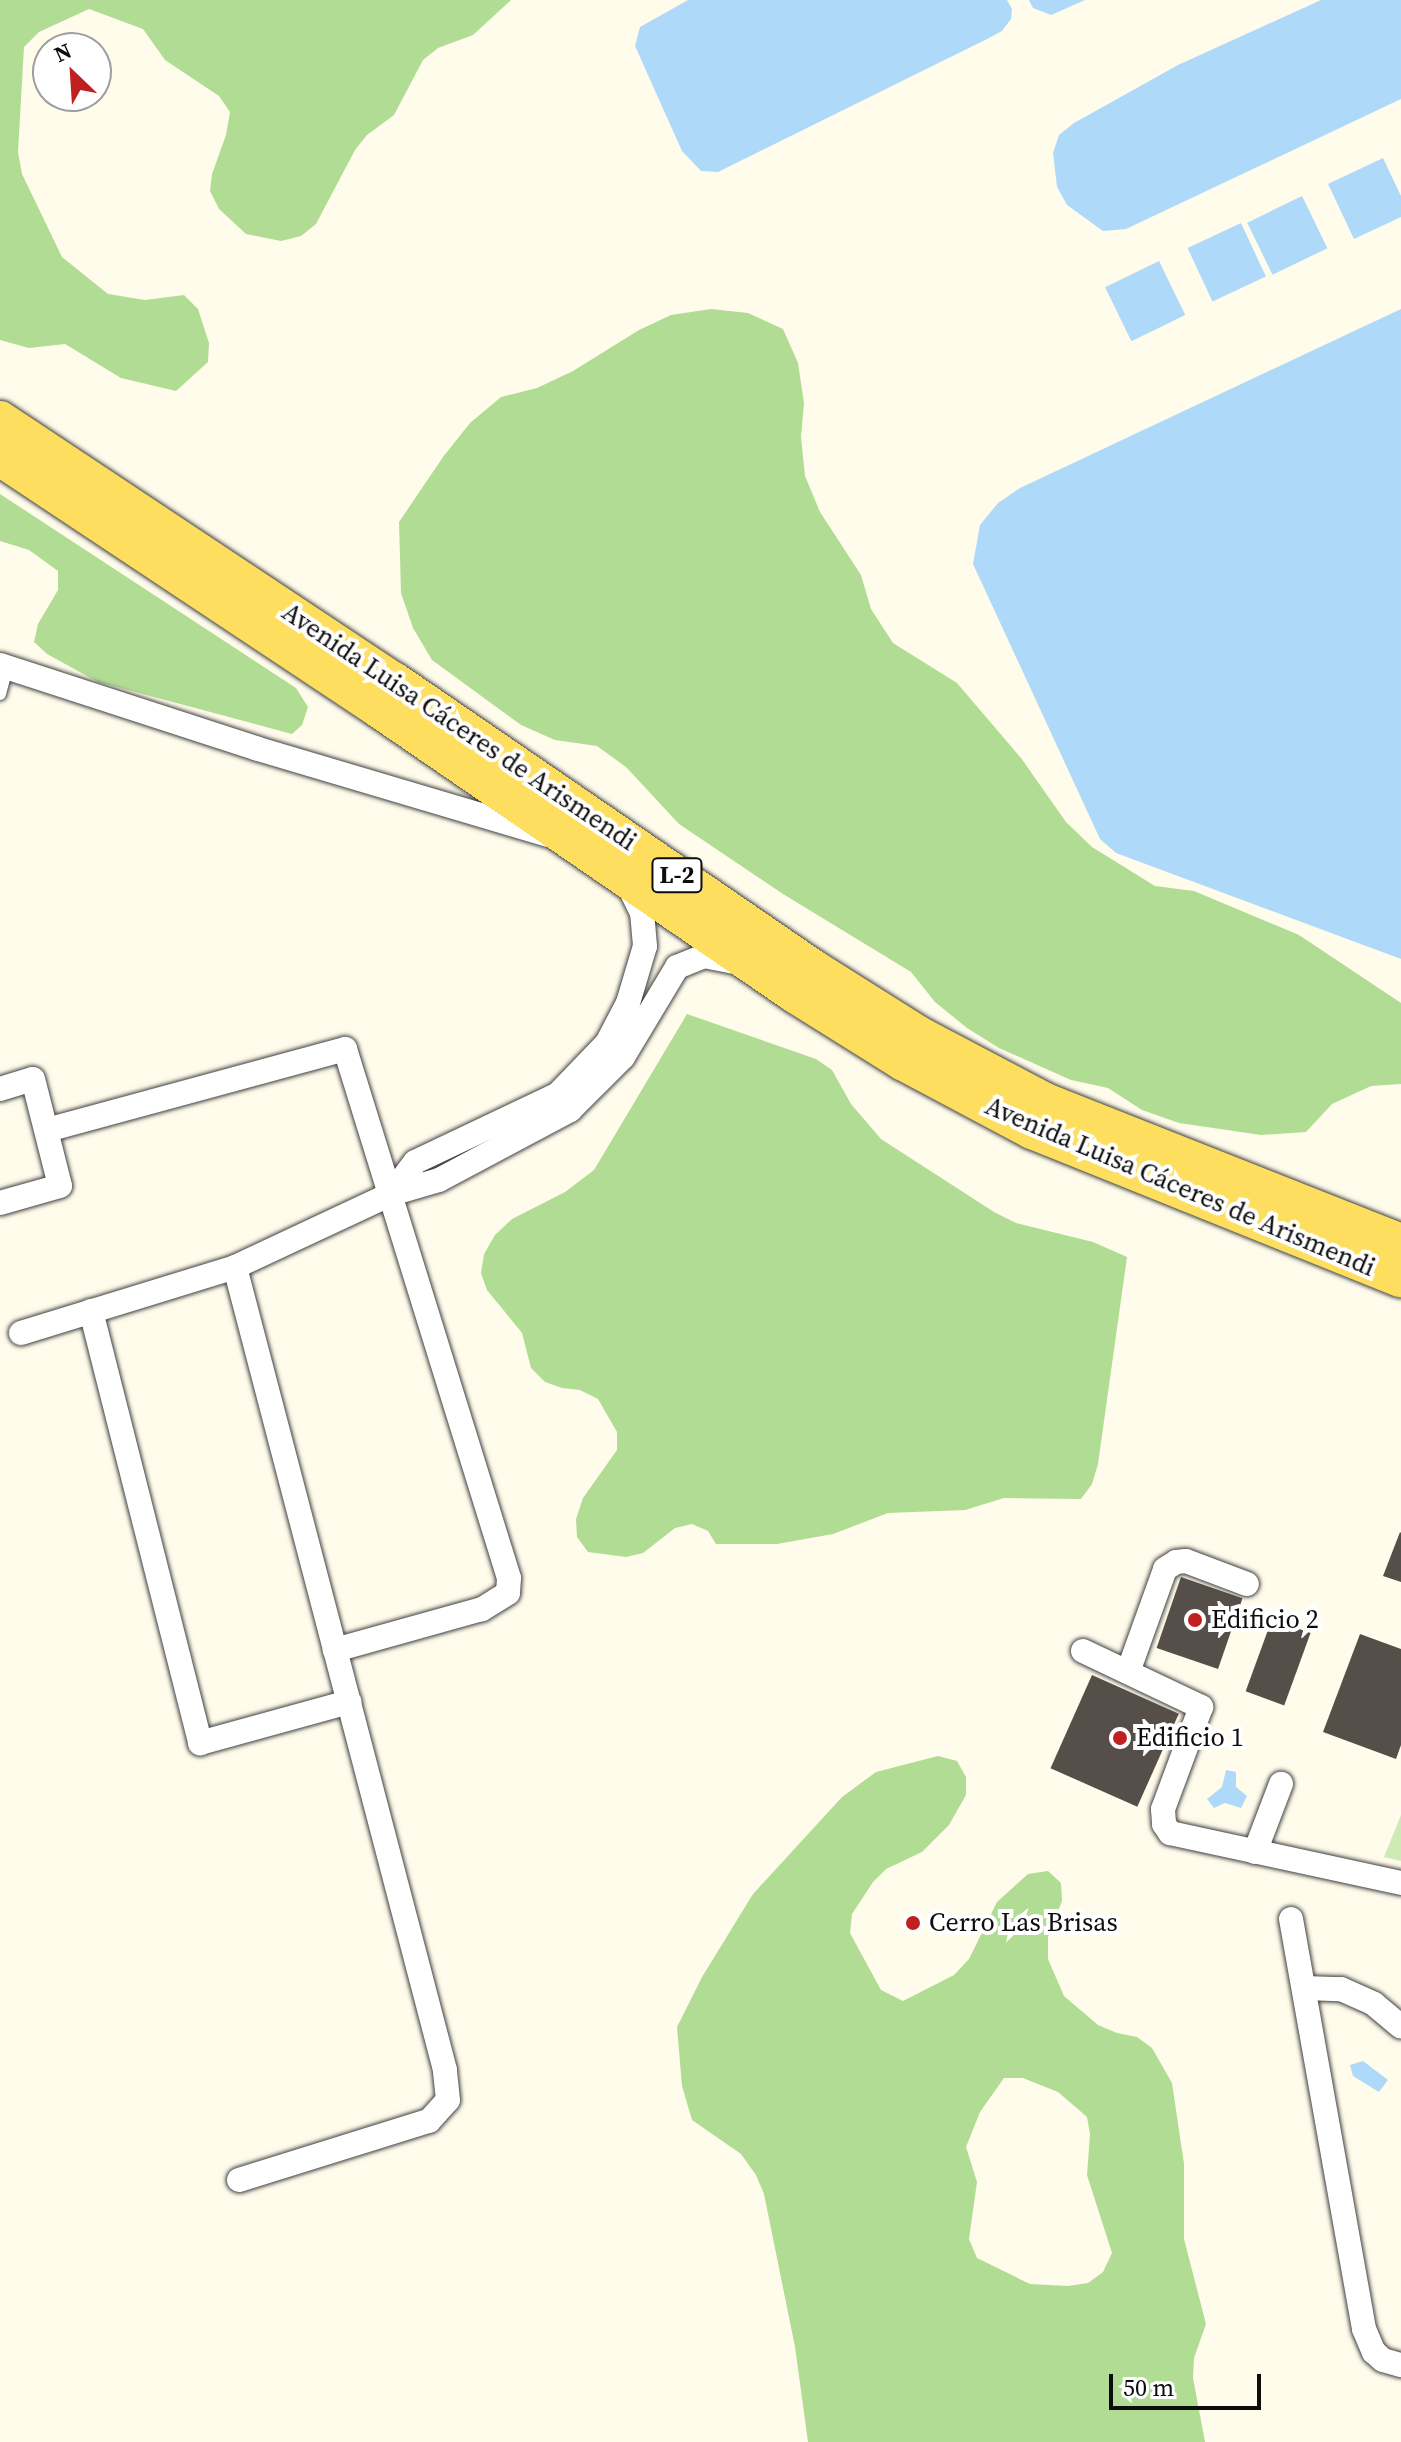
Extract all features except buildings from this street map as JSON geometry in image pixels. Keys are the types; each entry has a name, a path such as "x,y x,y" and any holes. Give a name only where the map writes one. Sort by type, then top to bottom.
{"main road":[{"name":"Avenida Luisa Cáceres de Arismendi","path":"0,420 395,682 812,968 920,1036 1045,1102 1401,1243"},
{"name":"Avenida Luisa Cáceres de Arismendi","path":"0,457 753,965 904,1062 1032,1130 1401,1278"}],"street":[{"name":"L-2","path":"3,666 464,813 573,841"},
{"path":"21,1333 235,1267 391,1194 439,1180 570,1110 628,1003 645,946 642,913 626,878"},
{"path":"391,1194 415,1162 590,1078 623,1057 677,967 704,956 753,965"},
{"path":"47,1130 345,1049 509,1578 508,1593 482,1609 335,1650"},
{"path":"0,1089 33,1079 60,1186 0,1203"},
{"path":"455,1143 465,1166"},
{"path":"235,1267 445,2070 448,2100 429,2121 239,2180"},
{"path":"91,1311 200,1743 349,1702"},
{"path":"1128,1672 1165,1569 1176,1562 1186,1561 1247,1584"},
{"path":"1083,1651 1201,1707 1163,1809 1164,1824 1170,1833 1401,1883"},
{"path":"1255,1852 1281,1784"},
{"path":"1291,1919 1364,2329 1374,2352 1383,2360 1401,2365"},
{"path":"1304,1988 1341,1989 1374,2004 1401,2027"}],"lane":[{"path":"0,694 3,666"}],"green space":[{"path":"0,0 511,0 473,35 438,48 423,60 394,115 367,135 355,150 316,224 301,236 281,241 246,234 219,209 210,191 230,112 219,96 165,60 143,29 89,9 39,32 32,32 32,39 24,47 18,152 22,174 62,257 108,294 145,300 184,295 198,309 209,343 208,362 176,391 121,378 65,344 29,348 0,340"},
{"path":"711,309 748,313 783,329 798,363 804,403 801,437 805,476 820,512 861,575 871,609 893,643 957,683 1021,758 1066,822 1092,847 1155,886 1194,891 1299,935 1401,1003 1401,1084 1371,1086 1332,1104 1306,1132 1261,1135 1179,1123 1142,1110 1108,1088 1071,1080 999,1048 967,1028 935,1002 911,972 783,894 679,824 626,767 597,746 555,740 521,725 432,660 413,628 401,593 399,522 470,423 501,397 537,388 573,371 639,330 671,315"},
{"path":"0,494 296,688 308,707 302,725 292,734 98,682 47,654 34,642 38,624 58,590 58,571 29,550 0,541"},
{"path":"687,1014 816,1059 832,1070 851,1104 881,1139 994,1212 1016,1223 1093,1242 1127,1257 1098,1464 1092,1484 1081,1499 1004,1498 965,1510 888,1513 833,1534 777,1544 716,1544 708,1531 692,1524 675,1528 643,1553 626,1557 588,1552 577,1537 576,1519 583,1498 617,1450 617,1432 598,1399 580,1390 545,1382 531,1368 522,1333 487,1290 481,1273 484,1254 495,1235 512,1219 565,1192 594,1170"},
{"path":"938,1756 957,1761 966,1777 966,1795 949,1825 922,1852 886,1869 873,1882 852,1914 850,1933 881,1990 903,2001 954,1975 969,1959 997,1902 1028,1874 1048,1871 1061,1883 1062,1901 1048,1937 1048,1959 1064,1996 1098,2025 1137,2037 1152,2048 1172,2083 1184,2164 1184,2239 1206,2324 1194,2358 1193,2378 1205,2442 808,2442 795,2347 764,2194 756,2175 741,2154 692,2120 682,2086 677,2027 702,1977 753,1894 842,1797 876,1772","holes":["1004,2078 1023,2078 1058,2092 1087,2117 1090,2134 1087,2175 1112,2253 1103,2272 1088,2283 1068,2286 1030,2284 977,2258 969,2239 977,2182 966,2147 980,2112"]},
{"path":"1401,1815 1401,1861 1384,1857"}],"water":[{"path":"688,0 1007,0 1012,9 1011,19 1002,31 718,172 701,171 682,151 635,46 640,27"},
{"path":"1029,0 1085,0 1051,15 1033,8"},
{"path":"1321,0 1401,0 1401,99 1126,229 1103,231 1067,205 1057,187 1053,153 1059,135 1074,123 1178,65"},
{"path":"1383,158 1401,196 1401,217 1354,239 1328,184"},
{"path":"1302,196 1327,248 1273,275 1247,223"},
{"path":"1241,223 1266,276 1212,301 1188,248"},
{"path":"1159,261 1185,315 1131,341 1105,287"},
{"path":"1401,309 1401,959 1116,853 1100,839 973,564 980,525 998,503 1020,488"},
{"path":"1226,1770 1236,1772 1236,1787 1247,1796 1241,1808 1225,1803 1214,1808 1207,1799 1222,1787"},
{"path":"1363,2061 1388,2080 1379,2092 1353,2076 1350,2065"}],"place":[{"name":"Edificio 2","path":"1195,1620"},
{"name":"Edificio 1","path":"1120,1738"},
{"name":"Cerro Las Brisas","path":"913,1923"}]}
